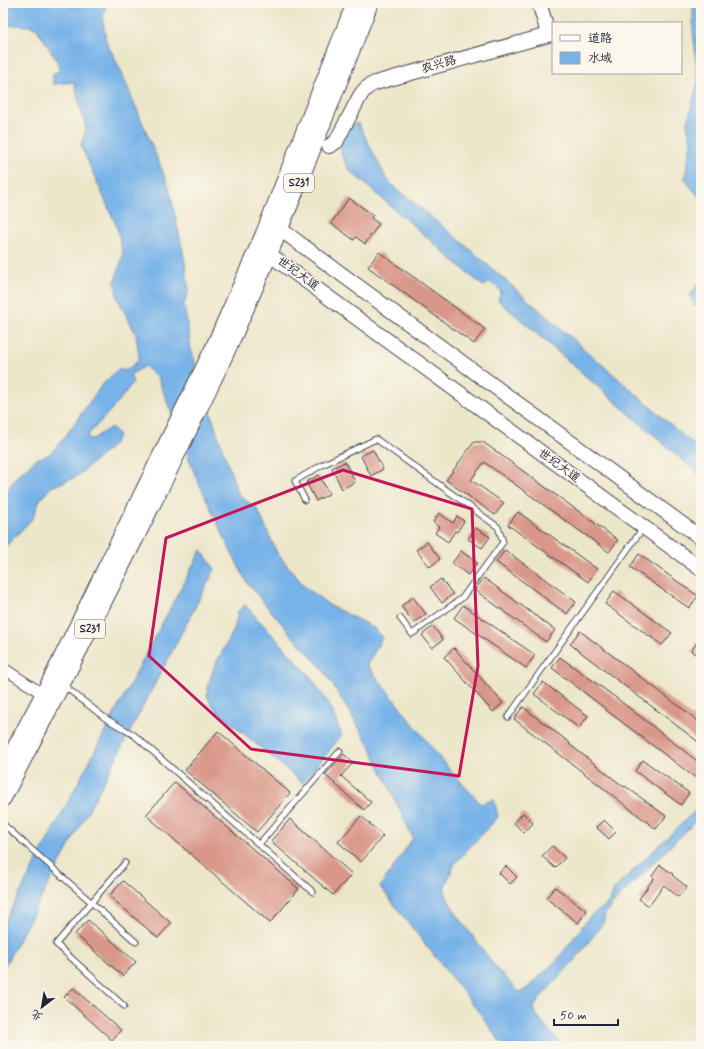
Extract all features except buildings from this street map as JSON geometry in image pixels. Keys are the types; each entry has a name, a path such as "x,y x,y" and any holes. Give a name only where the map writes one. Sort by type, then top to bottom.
{"main road":[{"name":"S231","path":"3,771 43,694 214,347 262,236 355,3"},
{"name":"S231","path":"3,798 62,685 175,459 222,361 270,254 370,3"},
{"name":"农兴路","path":"329,146 336,142 340,136 360,96 368,86 548,35 538,3"},
{"path":"262,236 280,229"},
{"name":"世纪大道","path":"280,229 701,538"},
{"name":"世纪大道","path":"262,236 270,254 701,569"}],"street":[{"path":"3,668 43,694"}],"lane":[{"path":"305,500 295,481 322,464 376,439 498,527 503,542 462,598 412,634 400,618"},
{"path":"508,717 643,527"},
{"path":"62,685 105,718 134,735 313,892"},
{"path":"259,844 340,751"},
{"path":"3,824 136,942"},
{"path":"124,1006 56,944 125,863"}],"highlighted area":[{"path":"343,470 472,509 478,666 459,776 251,749 149,656 166,538"}],"water":[{"path":"3,3 106,3 103,19 106,41 121,71 169,187 184,257 189,290 184,304 191,349 215,427 239,496 257,508 277,553 305,587 329,605 374,628 382,638 367,665 444,763 481,804 494,799 498,817 455,863 444,888 448,900 460,919 497,969 519,992 525,990 558,959 590,916 605,906 610,900 615,888 701,805 701,816 617,899 605,914 603,923 579,955 534,1007 537,1016 563,1046 503,1046 482,1016 380,887 413,838 370,746 323,669 294,638 248,584 232,554 196,477 158,378 145,366 130,375 133,382 118,402 88,435 89,439 93,439 111,427 119,435 113,445 76,477 51,487 40,500 33,518 3,549 3,497 17,476 36,459 48,455 62,441 101,386 118,369 125,371 138,361 139,357 136,334 117,297 115,281 123,255 117,227 81,146 86,129 74,82 53,84 53,74 60,70 57,61 37,29 30,26 3,25"},
{"path":"693,3 701,3 701,199 685,178 691,142 687,125 698,80 693,30"},
{"path":"358,123 385,176 391,184 457,238 701,451 701,476 498,300 501,291 490,282 483,286 349,170 341,153 341,142 352,125"},
{"path":"701,280 701,306 694,306 690,295"},
{"path":"201,550 215,569 102,785 3,969 3,925"},
{"path":"245,605 309,675 328,703 342,735 303,783 219,713 211,704 207,695 209,682 215,665 234,630 238,611"}]}
